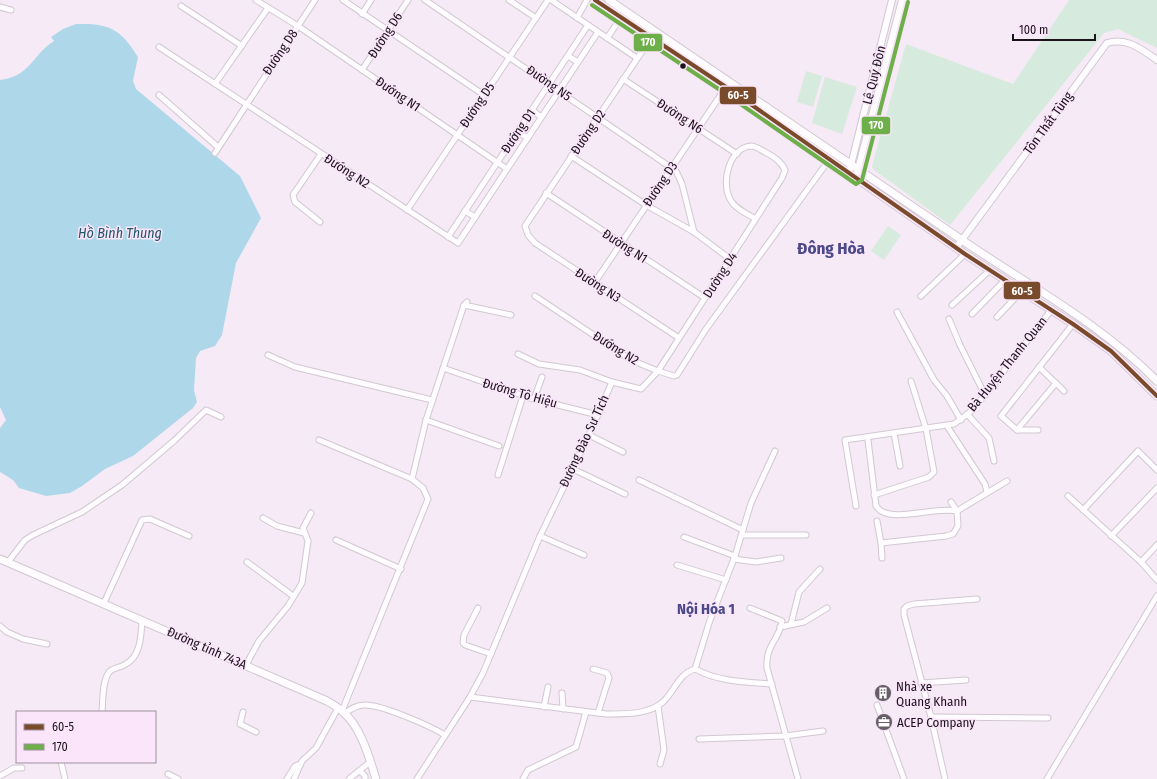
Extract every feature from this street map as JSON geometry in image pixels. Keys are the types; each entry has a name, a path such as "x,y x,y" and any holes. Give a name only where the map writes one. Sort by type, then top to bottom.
{"main road":[{"path":"595,0 650,38 728,84 851,164 962,240 1095,326 1157,381"},
{"path":"609,0 655,30 829,160 989,271 1052,309 1111,351 1157,396"},
{"path":"650,38 655,30"},
{"name":"Đường tỉnh 743A","path":"0,558 321,698 342,711 360,736 376,779"}],"street":[{"name":"Đướng N1","path":"256,0 298,26 497,162"},
{"name":"Đường D8","path":"215,153 315,0"},
{"path":"343,0 484,95"},
{"path":"362,14 371,0"},
{"name":"Đường D6","path":"362,70 408,0"},
{"name":"Đường N5","path":"425,0 510,56 671,167"},
{"path":"508,0 536,18"},
{"path":"550,0 637,58"},
{"name":"Đướng D5","path":"407,210 510,56 550,0"},
{"path":"577,18 588,0"},
{"name":"Lê Quý Đôn","path":"849,173 892,0"},
{"name":"Lê Quý Đôn","path":"856,178 902,0"},
{"path":"181,6 242,46"},
{"path":"0,7 11,10"},
{"path":"216,84 268,8"},
{"path":"607,38 621,18"},
{"name":"Đướng D1","path":"448,237 588,25"},
{"name":"Đướng D1","path":"458,243 598,32"},
{"name":"Đường D2","path":"525,226 650,38"},
{"name":"Tôn Thất Tùng","path":"956,248 1107,42 1114,40 1134,44 1157,60"},
{"name":"Đướng N2","path":"159,47 458,243"},
{"path":"568,56 578,62"},
{"path":"878,60 887,62"},
{"name":"Đường N6","path":"623,79 737,154"},
{"name":"Đường D3","path":"595,282 728,84"},
{"path":"159,95 218,147"},
{"path":"532,110 542,117"},
{"path":"518,132 528,138"},
{"name":"Dường D4","path":"658,371 782,178 785,170 782,164 774,156 753,146 744,148 737,154"},
{"path":"320,222 296,202 293,195 321,154"},
{"path":"737,154 728,168 727,189 730,199 741,210 756,219"},
{"path":"572,156 646,205 694,232 730,259"},
{"path":"658,371 674,376 679,373 706,329 829,160"},
{"path":"497,162 507,169"},
{"path":"671,167 679,175 694,232"},
{"name":"Đường N1","path":"546,193 705,298"},
{"path":"465,211 475,217"},
{"name":"Đường N3","path":"525,226 528,235 535,243 679,338"},
{"path":"920,296 965,254"},
{"path":"952,305 989,271"},
{"path":"972,314 1005,280"},
{"path":"997,318 1022,291"},
{"name":"Đướng N2","path":"535,296 631,360 658,371"},
{"path":"412,478 432,400 465,303 511,315"},
{"name":"Bà Huyện Thanh Quan","path":"856,506 845,440 856,437 947,426 961,420 985,395 1052,309"},
{"path":"897,312 934,380 961,420"},
{"path":"949,319 985,395"},
{"path":"1038,430 1017,430 1001,416 1073,324"},
{"path":"518,354 540,364 580,370 612,382"},
{"path":"268,355 295,367 432,400"},
{"path":"1039,367 1064,391"},
{"name":"Đường Tô Hiệu","path":"443,368 523,396 598,415"},
{"name":"Đường Đào Sư Tích","path":"417,779 470,697 491,654 540,536 589,435 612,382 641,389 658,371"},
{"path":"534,399 542,377"},
{"path":"874,495 929,477 933,474 934,463 926,429 911,381"},
{"path":"1017,430 1056,383"},
{"path":"498,475 523,396"},
{"path":"8,562 25,540 82,512 122,485 175,440 206,410 222,417"},
{"path":"967,414 989,438 994,461"},
{"path":"426,420 499,446"},
{"path":"947,426 985,484 987,492"},
{"path":"894,433 900,466"},
{"path":"589,435 623,452"},
{"path":"287,779 296,766 316,748 342,711 428,499 423,488 412,478 319,440"},
{"path":"868,440 876,506 882,512 894,514 948,510 957,511 975,502 987,492 1007,481"},
{"path":"695,670 710,620 735,558 751,503 775,451"},
{"path":"1083,510 1138,451 1157,470"},
{"path":"573,469 625,494"},
{"path":"639,480 742,532 806,535"},
{"path":"1110,536 1157,488"},
{"path":"1068,496 1110,536 1141,562 1157,580"},
{"path":"881,544 914,541 953,534 958,526 957,511 952,502"},
{"path":"246,665 259,641 288,606 302,583 305,572 308,541 304,533 304,524 311,513"},
{"path":"263,518 277,526 304,533"},
{"path":"104,603 142,520 150,519 189,536"},
{"path":"877,521 882,558"},
{"path":"540,536 584,555"},
{"path":"684,537 735,558 756,562 781,558"},
{"path":"336,540 401,568"},
{"path":"1141,562 1157,546"},
{"path":"247,562 294,596"},
{"path":"677,566 726,580"},
{"path":"791,624 799,592 820,569"},
{"path":"1047,779 1157,596"},
{"path":"944,779 931,717 904,615 904,609 907,606 914,604 976,600"},
{"path":"478,608 462,639 463,643 471,648 491,654"},
{"path":"750,608 782,622 766,658 785,736 798,779"},
{"path":"780,627 809,619 827,608"},
{"path":"102,711 107,676 113,669 125,665 132,660 140,642 142,620"},
{"path":"0,626 7,632 23,639 47,644"},
{"path":"593,669 607,673 609,678 598,713"},
{"path":"470,697 586,712 628,714 644,712 658,706 667,697 683,675 695,670 704,674 731,680 772,684"},
{"path":"921,683 966,680"},
{"path":"544,707 548,687"},
{"path":"562,693 563,709"},
{"path":"342,711 368,705 419,722 445,735"},
{"path":"876,705 904,779"},
{"path":"658,706 664,750 660,764"},
{"path":"243,712 240,724 256,732"},
{"path":"523,779 528,770 576,747 586,712"},
{"path":"931,717 1048,718"},
{"path":"699,739 785,736 823,731"},
{"path":"349,779 370,762"},
{"path":"61,763 64,779"},
{"path":"294,779 300,764"},
{"path":"0,776 14,768 22,768"},
{"path":"360,771 365,776 365,779"},
{"path":"168,774 178,779"}],"green space":[{"path":"1069,0 1157,0 1157,48 1118,29 1104,33 950,225 874,170 872,167 874,159 906,44 1013,84"},
{"path":"806,71 822,76 813,107 797,102"},
{"path":"825,77 857,87 842,134 812,123"},
{"path":"888,226 901,235 884,260 871,251"}],"water":[{"name":"Hồ Bình Thung","path":"76,24 106,27 120,34 126,40 138,57 133,81 136,89 240,176 261,218 236,263 222,335 215,346 200,351 196,358 194,390 197,402 193,408 133,456 105,469 70,493 46,496 19,488 13,480 0,472 0,428 6,420 0,407 0,80 10,78 25,70 46,47 54,41 51,37 63,29"}],"transit line":[{"name":"60-5","path":"595,0 726,87 965,254 1073,324 1111,351 1157,396"},
{"name":"170","path":"592,5 723,92 856,184 862,180 908,2"}],"place":[{"name":"Nhà xe Quang Khanh","path":"883,693"},
{"name":"ACEP Company","path":"884,722"}],"district":[{"name":"Đông Hòa","path":"831,248"},
{"name":"Nội Hóa 1","path":"706,609"}]}
